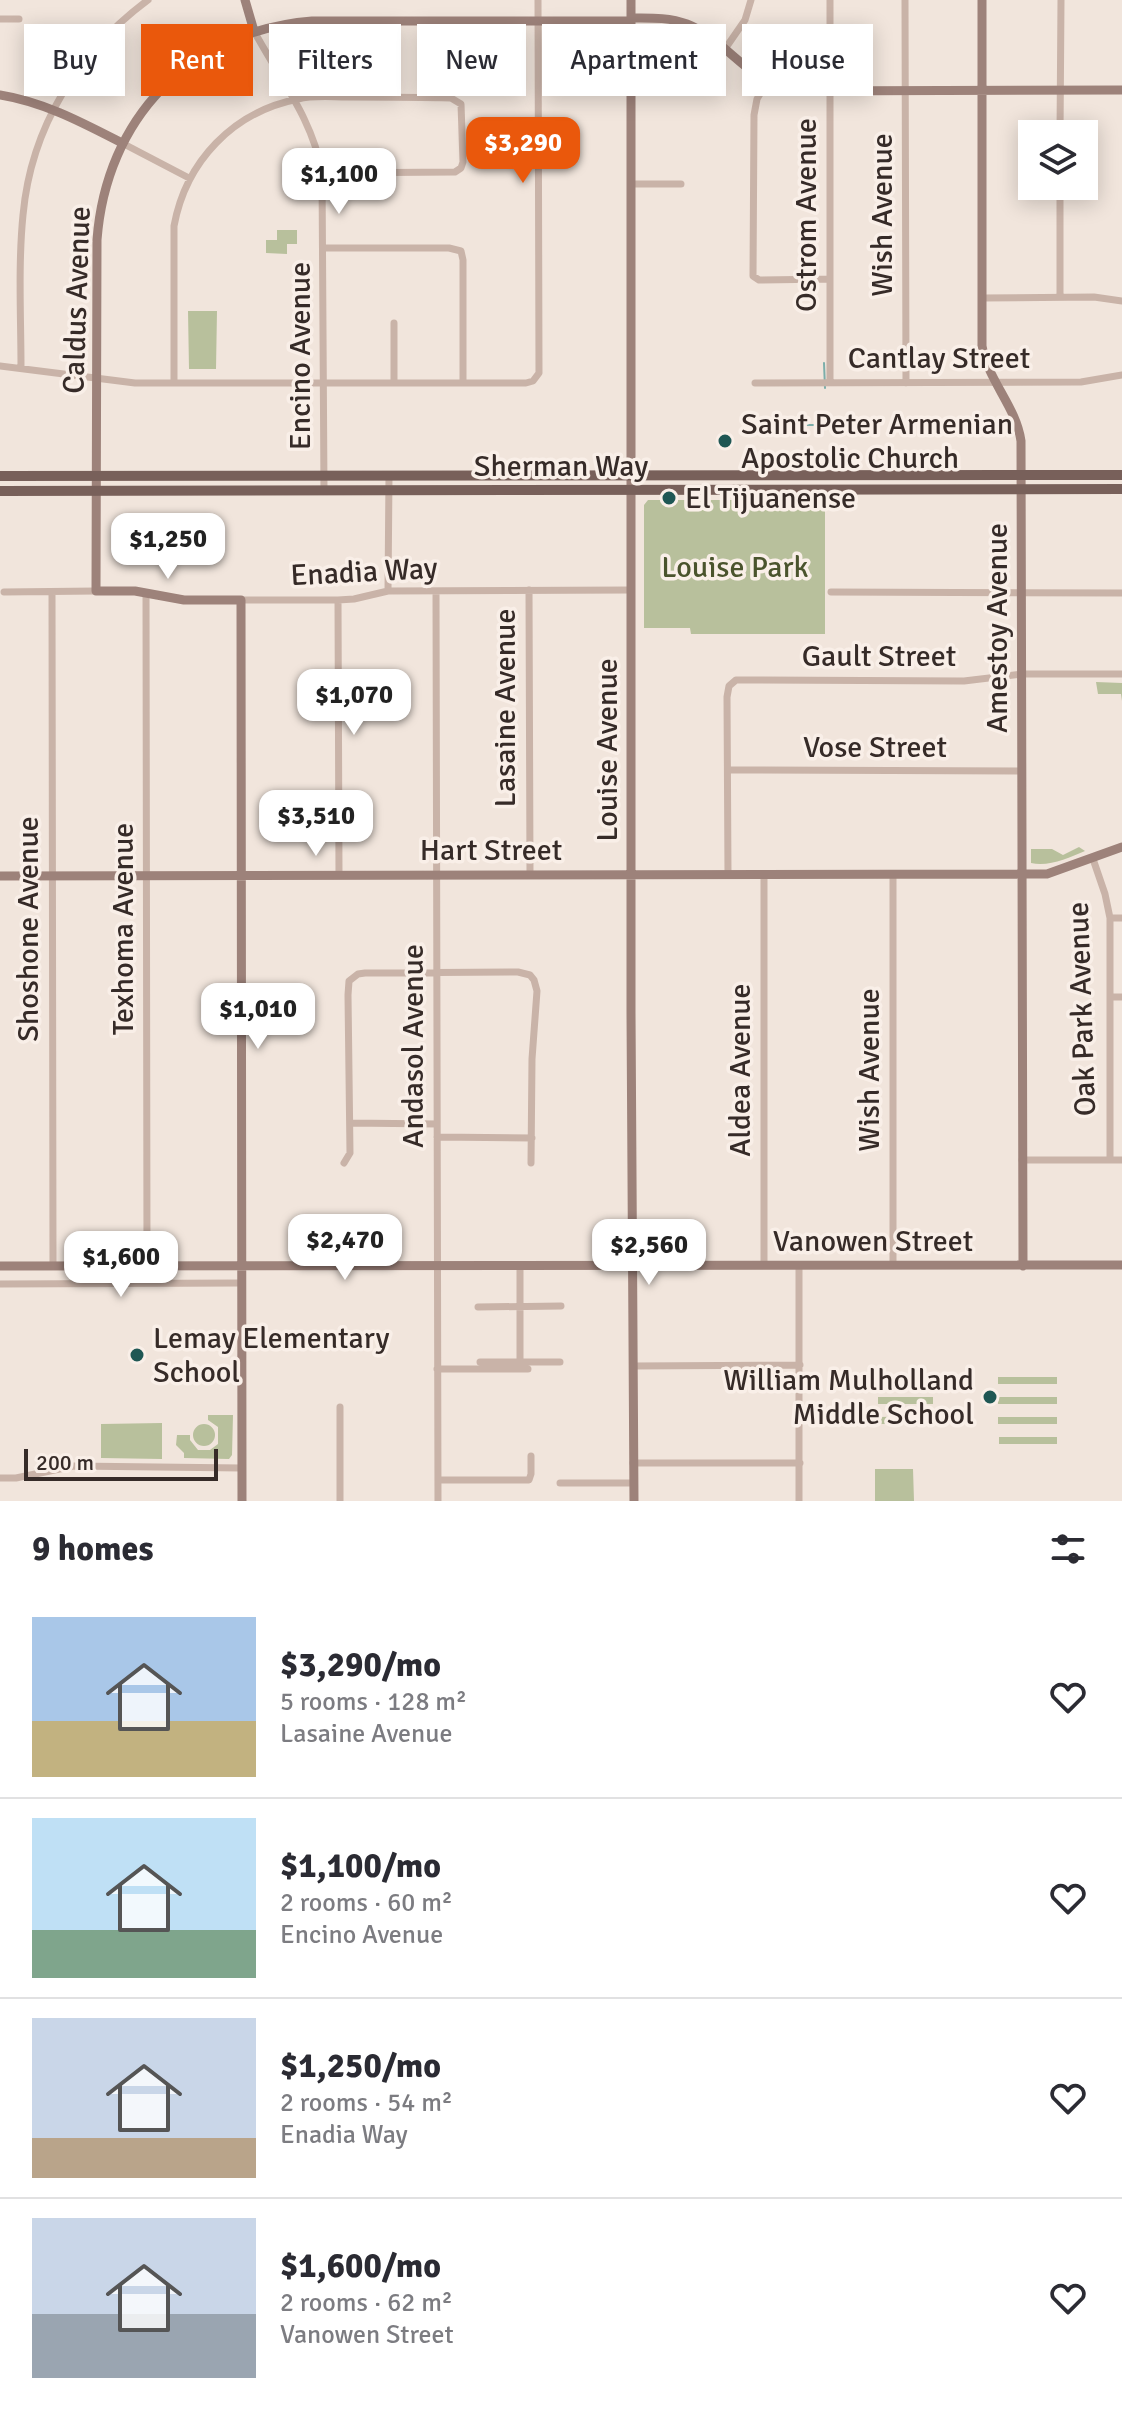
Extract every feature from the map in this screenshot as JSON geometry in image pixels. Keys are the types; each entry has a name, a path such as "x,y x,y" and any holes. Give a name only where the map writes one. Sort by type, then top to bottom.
{"main road":[{"name":"Sherman Way","path":"0,476 1122,475"},
{"name":"Sherman Way","path":"0,491 1122,489"}],"street":[{"path":"21,368 23,213 31,165 53,109 82,63 103,39 148,0"},
{"name":"Encino Avenue","path":"245,0 254,31 314,138 322,173 324,490"},
{"path":"0,366 135,383 530,383 536,379 539,373 538,0"},
{"name":"Louise Avenue","path":"631,0 634,1501"},
{"path":"726,48 745,20 751,0"},
{"name":"Ostrom Avenue","path":"830,0 830,24"},
{"name":"Wish Avenue","path":"905,0 906,383"},
{"name":"Amestoy Avenue","path":"982,0 982,346 987,369 1011,410 1020,433 1023,1266"},
{"path":"1060,120 1061,0"},
{"path":"0,19 19,19"},
{"name":"Caldus Avenue","path":"96,591 99,216 108,178 122,143 152,98 181,70 215,48 254,31 312,21 666,19 687,24"},
{"name":"Caldus Avenue","path":"726,50 742,62"},
{"path":"873,91 1122,90"},
{"path":"0,95 53,109 189,178"},
{"path":"759,96 754,115 752,273 759,280 830,279"},
{"name":"Ostrom Avenue","path":"829,96 830,383"},
{"path":"174,383 174,226 189,178 210,148 235,125 267,108 294,99 451,98 460,102 463,110 463,162 457,171 322,173"},
{"path":"631,184 681,184"},
{"path":"1060,200 1060,297"},
{"path":"324,248 449,248 461,251 463,383"},
{"path":"982,298 1108,298 1122,301"},
{"path":"394,323 394,383"},
{"name":"Cantlay Street","path":"755,383 1081,382 1122,375"},
{"path":"388,591 389,476"},
{"name":"Lasaine Avenue","path":"529,590 530,874"},
{"name":"Enadia Way","path":"4,592 146,593 184,600 338,600 388,591 631,590"},
{"name":"Andasol Avenue","path":"436,591 438,1501"},
{"name":"Shoshone Avenue","path":"52,592 53,1266"},
{"path":"831,592 1122,593"},
{"name":"Texhoma Avenue","path":"146,593 147,1266"},
{"path":"241,600 242,1501"},
{"path":"338,600 339,875"},
{"name":"Gault Street","path":"729,770 727,697 732,683 741,679 964,681 1022,674 1122,674"},
{"path":"728,874 729,770"},
{"name":"Vose Street","path":"729,770 1022,771"},
{"name":"Hart Street","path":"0,876 1052,874 1122,847"},
{"name":"Oak Park Avenue","path":"1093,859 1110,918 1110,1160"},
{"name":"Aldea Avenue","path":"764,875 764,1265"},
{"name":"Wish Avenue","path":"893,875 893,1265"},
{"path":"1110,918 1122,918"},
{"path":"344,1163 350,1153 348,988 354,977 365,973 518,972 534,980 537,991 532,1059 531,1163"},
{"path":"1110,997 1122,997"},
{"path":"1110,1079 1122,1079"},
{"path":"350,1123 437,1124"},
{"path":"437,1137 532,1138"},
{"path":"1022,1160 1122,1160"},
{"path":"520,1265 520,1362"},
{"path":"799,1265 799,1501"},
{"name":"Vanowen Street","path":"0,1266 1122,1265"},
{"path":"0,1284 242,1283"},
{"path":"478,1307 561,1306"},
{"path":"480,1362 560,1362"},
{"path":"633,1366 800,1365"},
{"path":"437,1369 528,1369"},
{"path":"340,1407 340,1501"},
{"path":"438,1480 527,1480 530,1478 531,1456"},
{"path":"633,1463 800,1463"},
{"path":"0,1478 16,1478 74,1466 241,1468"},
{"path":"560,1483 634,1483"}],"green space":[{"path":"277,230 297,230 297,244 287,244 287,254 266,253 266,240 277,240"},
{"path":"188,311 217,311 216,369 189,369"},
{"name":"Louise Park","path":"648,500 825,500 825,634 691,634 690,628 644,628 644,505"},
{"path":"1096,682 1122,683 1122,701 1121,694 1098,694"},
{"path":"1079,847 1085,851 1052,863 1031,863 1031,849 1052,849 1063,855"},
{"path":"998,1377 1057,1377 1057,1384 998,1384"},
{"path":"878,1397 933,1397 933,1404 878,1404"},
{"path":"998,1397 1057,1397 1057,1404 998,1404"},
{"path":"208,1415 233,1415 232,1455 229,1459 184,1458 184,1453 176,1445 177,1435 190,1435 198,1450 210,1450 218,1444 218,1427 208,1420"},
{"path":"933,1416 933,1424 878,1424 878,1417"},
{"path":"998,1417 1057,1417 1057,1424 998,1424"},
{"path":"162,1423 162,1459 101,1458 101,1424"},
{"path":"200,1424 208,1424 215,1435 208,1446 200,1446 193,1439 193,1431"},
{"path":"999,1437 1057,1437 1057,1444 999,1444"},
{"path":"875,1469 913,1469 914,1501 875,1501"}],"waterway":[{"path":"824,363 825,388"},
{"path":"806,425 823,425 824,422"}],"place":[{"name":"Saint Peter Armenian Apostolic Church","path":"725,441"},
{"name":"El Tijuanense","path":"669,498"},
{"name":"Lemay Elementary School","path":"137,1355"},
{"name":"William Mulholland Middle School","path":"990,1397"}]}
